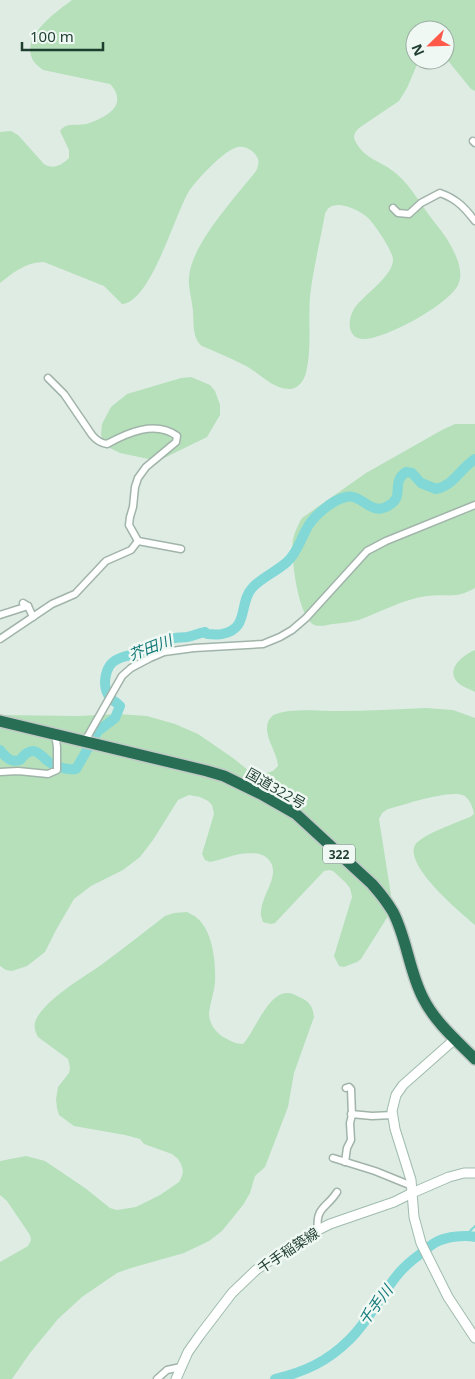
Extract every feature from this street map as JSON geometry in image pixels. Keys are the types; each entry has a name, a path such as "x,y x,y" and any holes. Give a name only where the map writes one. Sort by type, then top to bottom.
{"highway":[{"name":"国道322号","path":"0,722 207,770 261,794 296,814 366,878 383,897 398,925 422,997 439,1022 475,1059"}],"main road":[{"path":"455,1040 403,1085 396,1095 392,1111 395,1130 411,1180 415,1222 420,1243 448,1297 475,1338"},
{"name":"千手稲築線","path":"176,1379 188,1352 232,1293 256,1270 306,1236 330,1224 394,1202 412,1189 449,1177 475,1173"}],"street":[{"path":"393,208 398,213 409,214 421,203 440,193 465,207 475,222"},
{"path":"48,378 64,394 96,440 102,443 107,444 136,430 157,429 176,436 176,442 146,467 138,478 129,526 138,541 182,549"},
{"path":"87,742 122,676 131,668 164,652 194,648 262,644 280,637 306,618 368,552 386,541 475,505"},
{"path":"0,639 52,604 75,594 106,561 131,550 138,541"},
{"path":"0,616 26,604 33,617"},
{"path":"0,772 18,771 48,774 57,770 56,734"},
{"path":"345,1162 350,1140 352,1114 351,1089 349,1087 346,1088"},
{"path":"352,1114 372,1116 393,1115"},
{"path":"333,1158 375,1171 412,1189"},
{"path":"318,1230 317,1220 321,1209 337,1192"},
{"path":"157,1379 167,1370 181,1367"}],"green space":[{"path":"72,0 475,0 475,91 471,89 455,69 455,20 405,20 405,70 415,70 407,88 399,101 359,128 354,135 355,142 365,153 393,171 403,180 449,242 460,268 458,285 452,293 430,311 401,327 365,339 355,336 350,328 352,313 358,304 389,272 393,259 382,237 367,217 343,205 333,206 325,213 315,266 310,297 308,364 301,383 291,389 278,387 250,368 202,346 194,330 189,277 192,264 206,236 226,207 257,169 257,156 243,147 235,148 217,161 188,193 152,274 132,300 122,304 104,286 44,262 26,266 0,283 0,132 11,131 18,135 44,164 51,167 57,166 69,158 69,150 60,131 62,128 68,125 86,124 100,119 113,110 117,102 116,92 110,84 43,70 34,62 30,53 35,35 41,26"},
{"path":"191,377 210,385 215,391 220,405 220,415 207,437 158,461 120,453 106,446 101,435 102,424 111,407 127,394 181,378"},
{"path":"455,424 475,424 475,588 462,594 434,595 409,600 356,621 324,626 314,625 308,620 304,611 294,571 293,539 302,518 366,473"},
{"path":"475,650 475,692 459,683 453,674 459,661"},
{"path":"426,708 453,710 475,718 475,925 425,876 414,854 415,845 424,837 474,814 471,804 465,796 450,794 439,796 388,809 382,813 379,819 391,895 390,913 361,959 344,967 339,966 334,956 352,897 350,888 345,882 333,871 324,871 275,923 263,922 261,915 262,904 273,876 271,863 263,855 253,853 240,854 210,862 205,860 202,854 214,814 212,805 200,797 189,795 178,800 140,857 123,870 91,886 74,899 45,952 27,966 12,971 0,966 0,715 78,716 118,714 147,716 175,724 198,734 253,774 260,775 273,771 278,766 267,733 268,722 275,714 297,710 348,711"},
{"path":"187,912 196,917 202,924 210,939 215,975 209,1017 216,1031 222,1036 243,1044 268,1005 281,994 291,993 308,1002 313,1010 314,1017 294,1073 288,1107 265,1167 255,1176 250,1193 243,1205 222,1231 209,1241 184,1253 117,1273 82,1297 58,1319 30,1353 12,1379 0,1379 0,1262 28,1246 31,1240 30,1235 7,1201 0,1195 0,1161 26,1156 45,1161 85,1188 110,1208 117,1210 136,1207 160,1195 179,1182 183,1171 178,1159 172,1154 144,1144 140,1139 74,1126 59,1115 56,1099 58,1087 69,1073 68,1059 38,1037 35,1021 58,995 165,916"}],"waterway":[{"name":"芥田川","path":"0,750 6,757 14,761 20,760 24,755 35,751 55,765 66,769 76,769 98,731 115,718 120,706 111,699 105,683 107,671 113,662 125,656 148,651 173,638 187,637 205,632 207,634 222,634 237,627 246,600 253,587 290,558 296,551 313,520 335,502 346,497 352,497 372,507 384,508 397,497 399,480 406,472 412,473 421,483 436,489 452,481 475,459"},
{"path":"466,1235 475,1226"},
{"name":"千手川","path":"275,1379 315,1365 341,1348 363,1324 399,1273 431,1245 452,1237 475,1237"}]}
